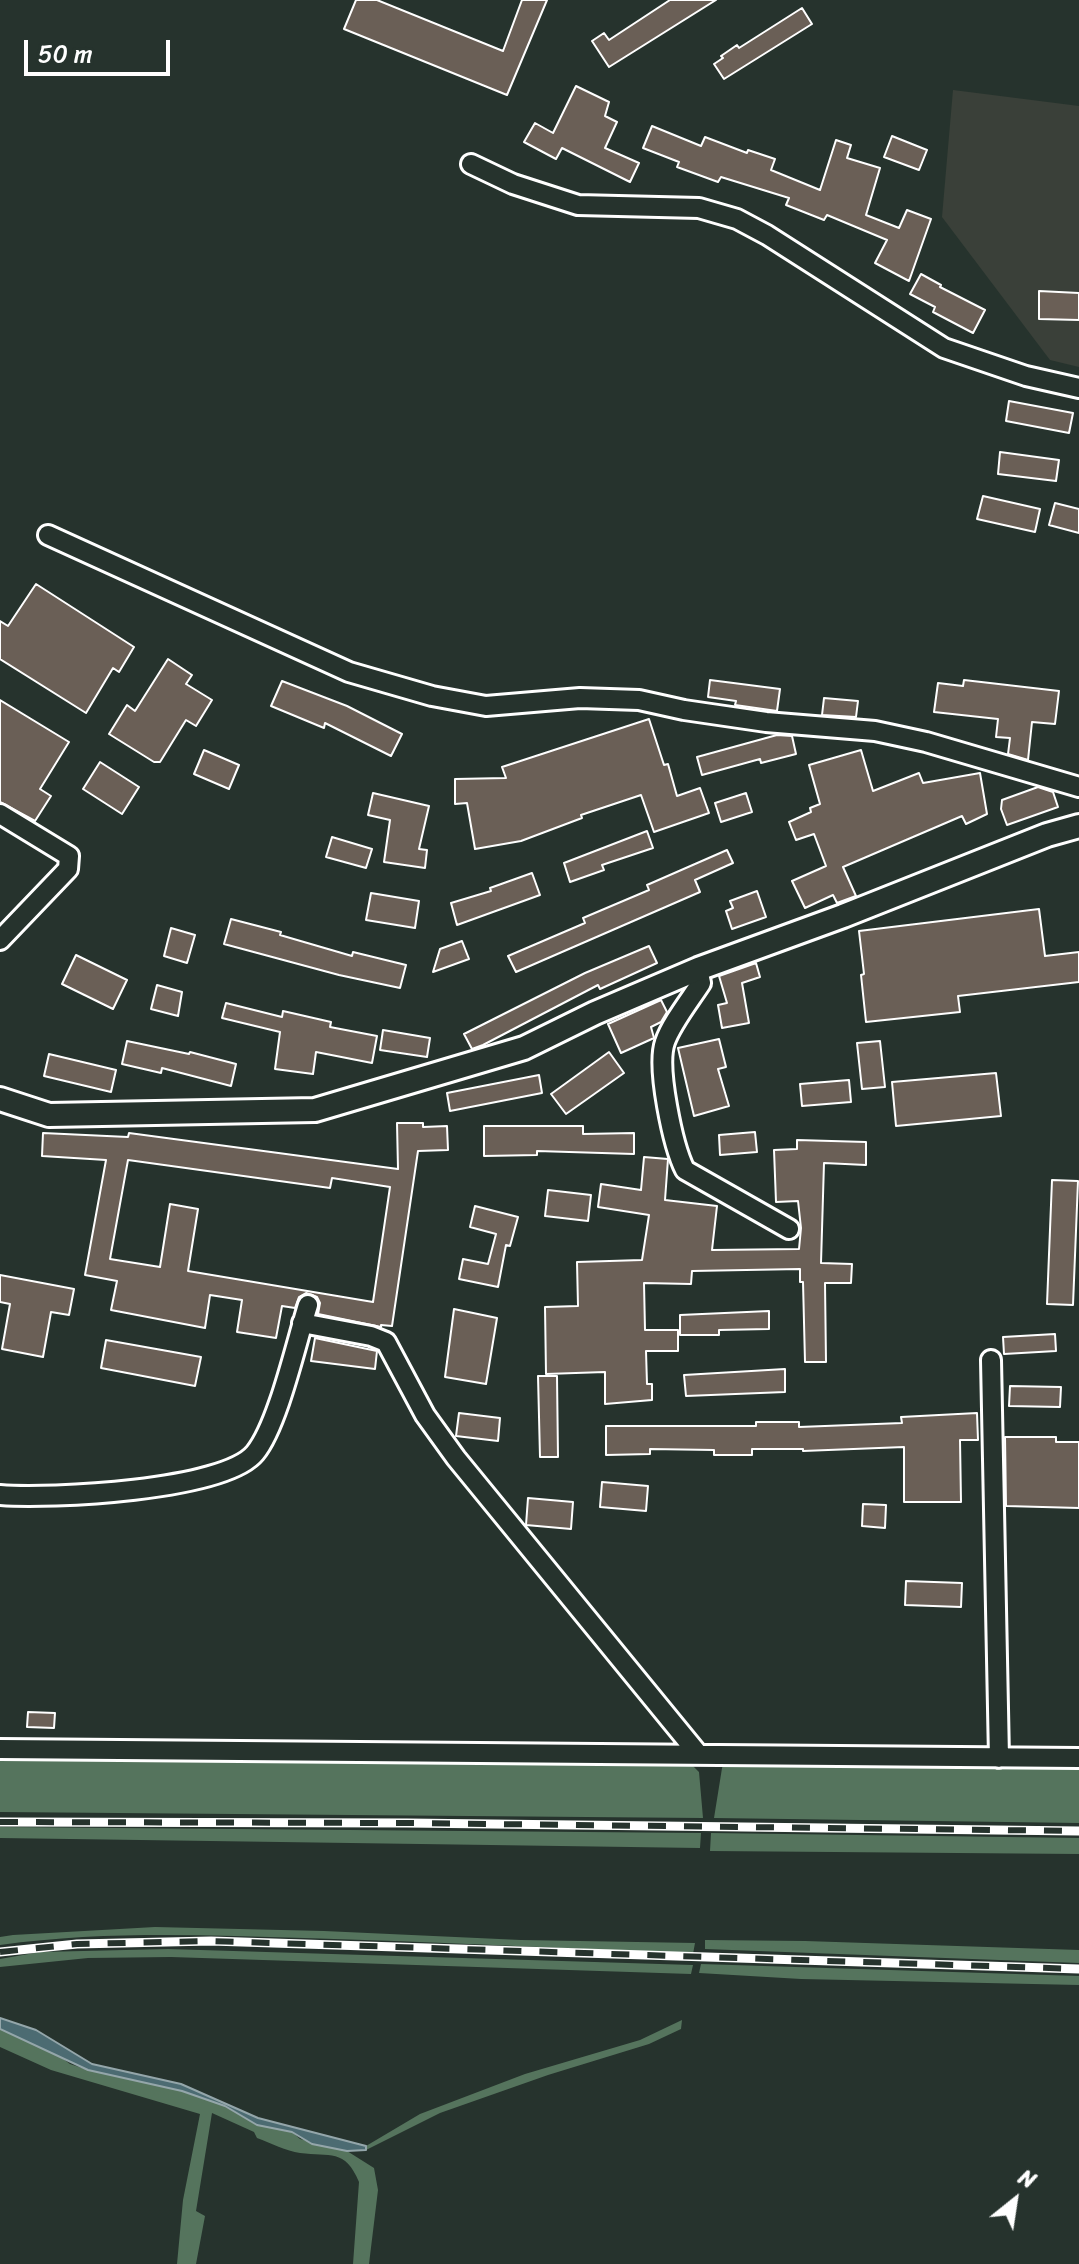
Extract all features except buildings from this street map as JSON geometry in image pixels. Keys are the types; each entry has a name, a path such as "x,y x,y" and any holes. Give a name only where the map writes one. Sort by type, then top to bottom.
{"street":[{"path":"471,164 513,184 578,205 699,208 737,219 944,348 1026,376 1079,388"},
{"path":"48,535 349,672 432,696 486,706 580,698 639,700 766,722 875,731 926,742 1079,787"},
{"path":"0,814 69,856 68,869 0,940"},
{"path":"0,1099 49,1115 315,1110 524,1048 595,1013 698,969 843,916 1047,835 1079,826"},
{"path":"698,969 701,983 665,1041 662,1059 673,1140 679,1158 685,1170 789,1229"},
{"path":"0,1495 81,1494 145,1487 223,1473 242,1464 254,1455 269,1430 308,1305"},
{"path":"302,1323 371,1336 386,1342 425,1415 456,1458 699,1755"},
{"path":"991,1360 999,1758"},
{"path":"0,1749 1079,1758"}],"shaded area":[{"path":"953,90 1079,106 1079,367 1050,360 942,217"}],"green space":[{"path":"0,1758 693,1766 699,1772 703,1818 0,1812"},
{"path":"723,1762 1079,1767 1079,1823 714,1818"},
{"path":"0,1827 701,1833 700,1848 0,1838"},
{"path":"711,1833 1079,1838 1079,1854 710,1851"},
{"path":"155,1927 695,1943 693,1954 190,1935 76,1938 0,1945 0,1937 13,1935"},
{"path":"705,1940 1079,1950 1079,1963 705,1949"},
{"path":"168,1949 693,1965 691,1974 171,1957 88,1958 0,1967 0,1959 40,1952"},
{"path":"701,1964 1079,1976 1079,1985 801,1979 699,1973"},
{"path":"682,2020 681,2029 649,2044 440,2113 366,2150 366,2146 420,2114 525,2074 640,2040"},
{"path":"0,2029 54,2052 70,2064 182,2091 225,2106 257,2125 292,2132 300,2139 347,2151 374,2168 378,2190 369,2264 353,2264 359,2182 348,2164 336,2156 284,2149 212,2113 196,2211 205,2216 196,2264 177,2264 183,2200 200,2114 51,2070 0,2047"}],"water":[{"path":"0,2018 36,2030 92,2064 181,2084 258,2118 366,2146 366,2150 347,2151 312,2144 292,2132 257,2125 225,2106 182,2091 88,2070 0,2029"}],"railway":[{"path":"0,1822 1079,1831"},
{"path":"0,1952 77,1944 211,1941 1079,1969"}]}
